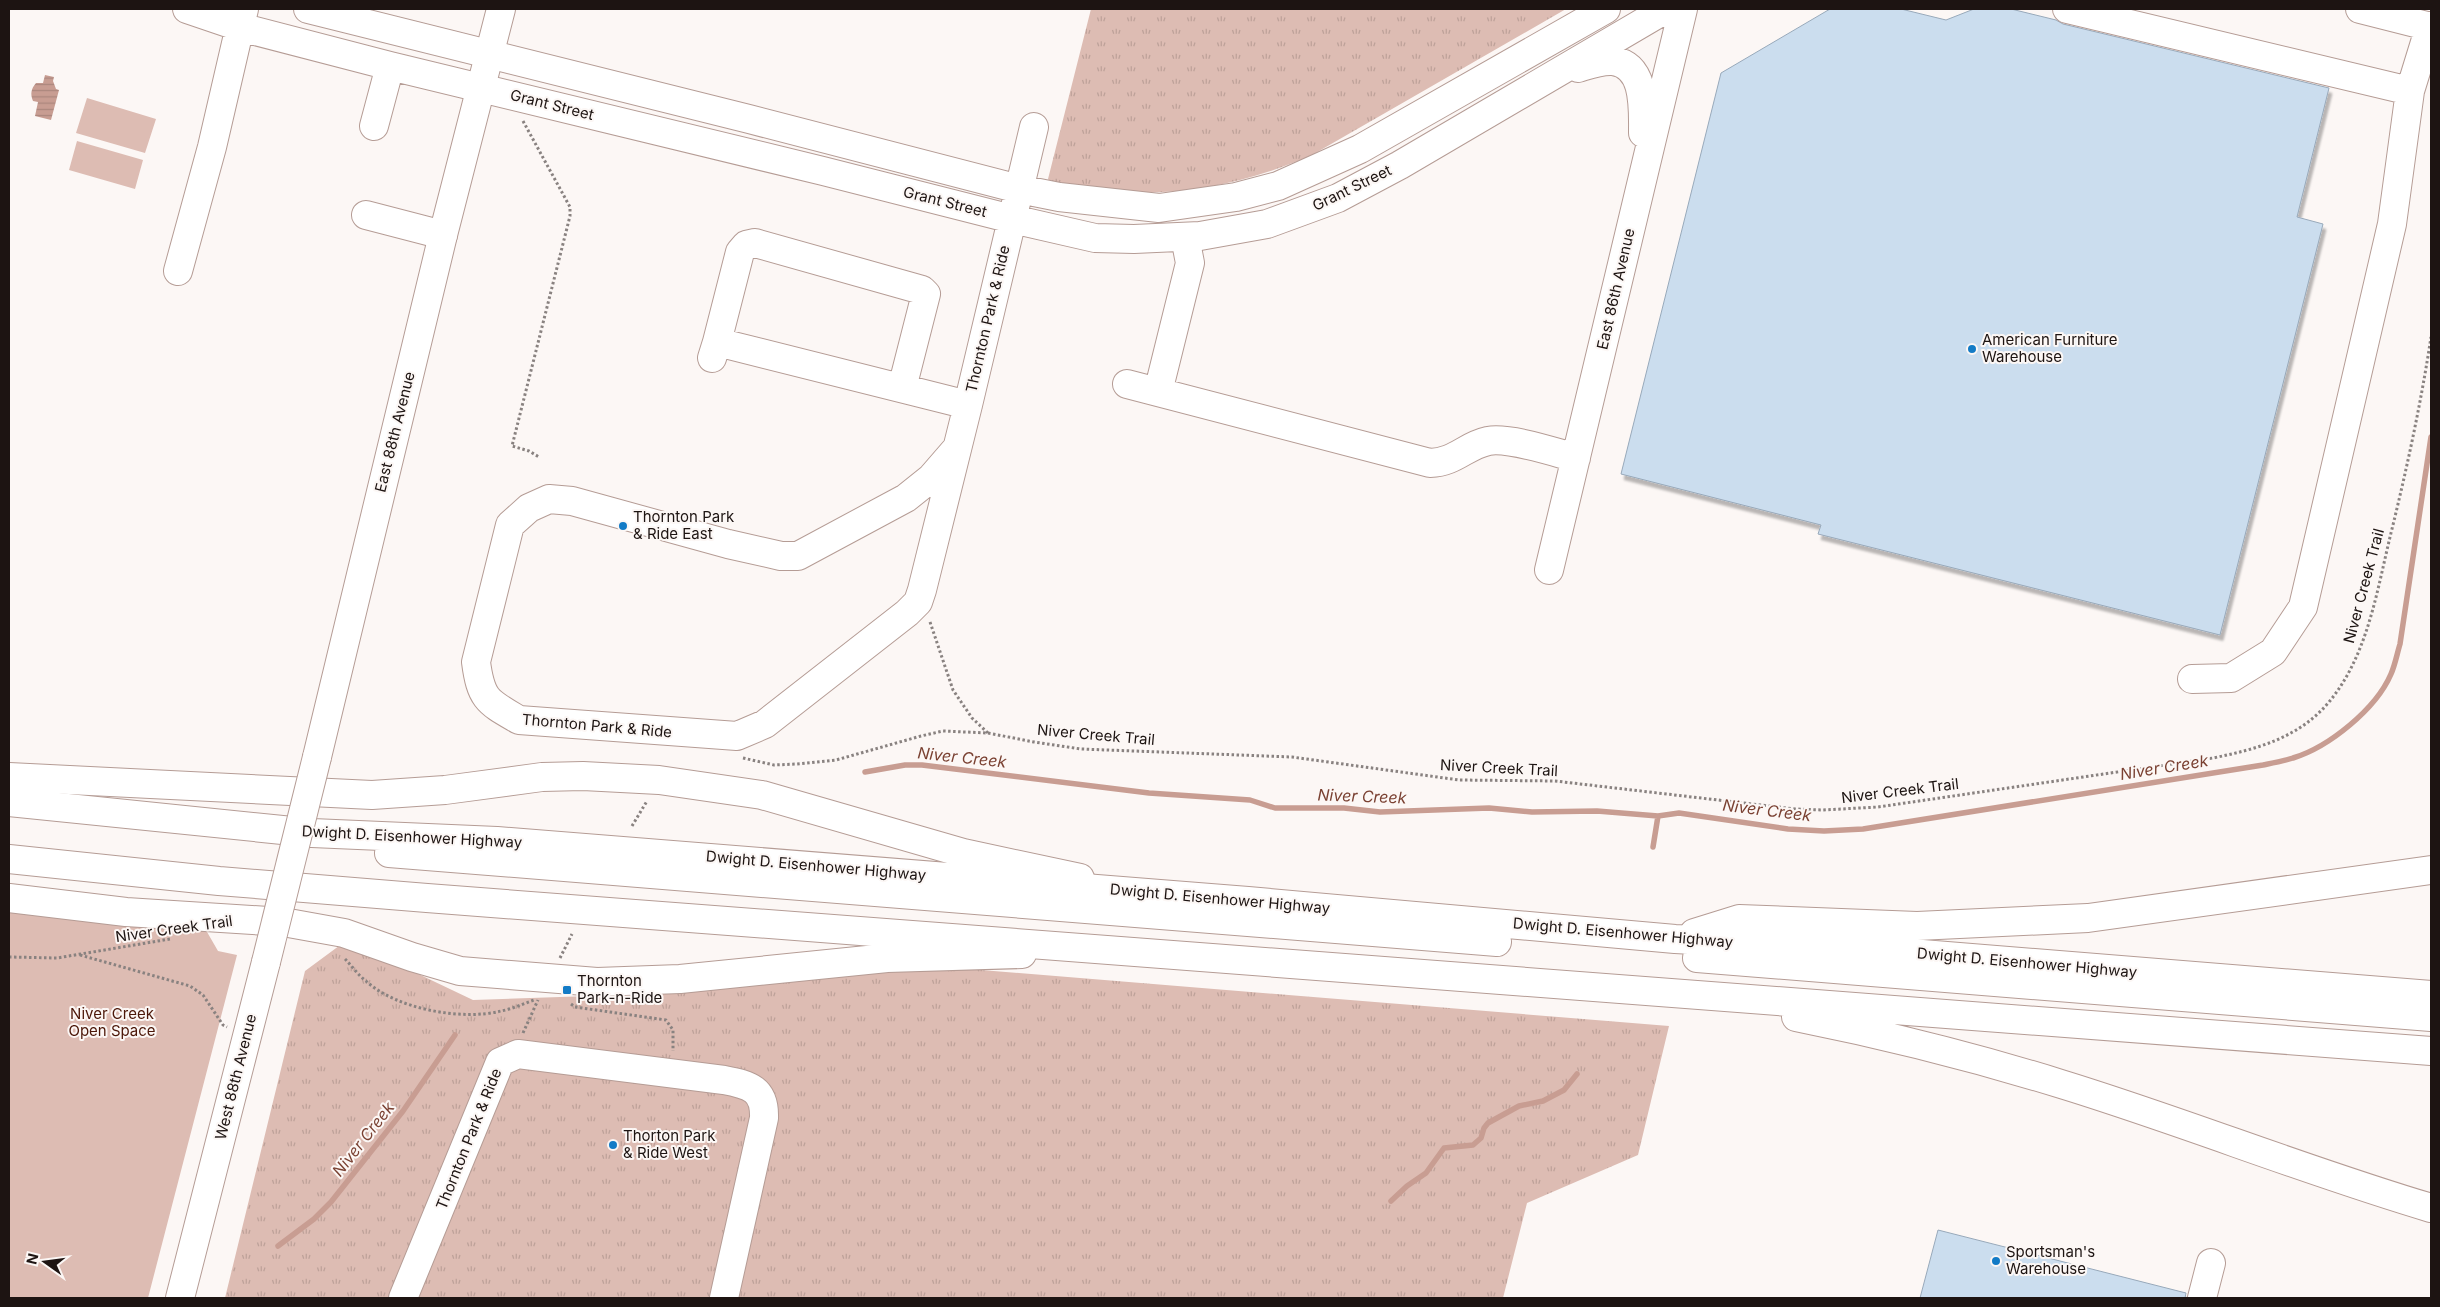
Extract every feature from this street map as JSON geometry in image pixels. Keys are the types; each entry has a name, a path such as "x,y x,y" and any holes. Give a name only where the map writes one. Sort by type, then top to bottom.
{"main road":[{"name":"Grant Street","path":"187,9 242,18 390,66 1012,219 1095,238 1134,239 1185,237 1267,224 1338,198 1666,9"},
{"name":"Grant Street","path":"308,9 742,117 1019,189 1068,199 1159,208 1236,197 1278,186 1360,149 1606,9"},
{"name":"East 88th Avenue","path":"292,856 443,235 501,9"},
{"name":"East 86th Avenue","path":"1549,570 1682,9"},
{"path":"2066,9 2410,91"},
{"path":"2192,679 2232,678 2273,652 2304,607 2392,224 2410,91 2431,26 2360,9"},
{"path":"178,271 242,18"},
{"path":"1552,76 1601,62 1613,61 1626,66 1641,89 1643,177"},
{"path":"374,126 390,66"},
{"name":"Thornton Park & Ride","path":"957,448 931,478 906,498 798,556 781,556 728,544 572,501 549,499 529,508 510,525 476,662 479,685 489,703 519,720 737,736 766,724 907,613 918,602 968,405 1034,127"},
{"path":"366,215 443,235"},
{"path":"1158,392 1190,263 1185,237"},
{"path":"902,388 926,294 922,290 755,243 746,245 740,252 715,350 902,388 968,405"},
{"path":"1127,384 1430,463 1452,459 1480,443 1497,440 1576,458"},
{"path":"9,777 372,795 445,790 542,777 583,776 659,780 762,795 963,853 1162,894"},
{"name":"Dwight D. Eisenhower Highway","path":"9,802 312,834 497,841 1162,894 1674,939 1873,950 2431,995"},
{"path":"312,834 382,853 434,858 2431,1017"},
{"name":"West 88th Avenue","path":"180,1298 292,856"},
{"path":"9,859 239,883 2431,1051"},
{"path":"1674,939 1739,919 1917,926 2088,918 2431,870"},
{"path":"9,898 126,912 284,922 344,932 412,957 460,971 597,982 680,979 806,964 896,957 962,954 1162,953"},
{"path":"1630,990 1836,1025 1978,1060 2062,1084 2354,1185 2431,1208"},
{"name":"Thornton Park & Ride","path":"403,1297 500,1062 518,1054 724,1080 748,1086 757,1092 762,1099 764,1118 724,1298"},
{"path":"2354,1185 2401,1207 2431,1228"},
{"path":"2202,1298 2211,1263"}],"path":[{"path":"523,120 570,207 570,216 512,446 529,451 539,457"},
{"name":"Niver Creek Trail","path":"741,757 774,765 797,764 836,760 943,731 988,733 1081,749 1292,758 1459,780 1564,782 1822,810 1878,808 2212,758 2257,749 2286,736 2309,721 2328,703 2345,679 2358,653 2370,620 2405,474 2423,394 2431,337"},
{"path":"918,602 933,629 953,690 972,718 988,733"},
{"name":"Niver Creek Trail","path":"9,957 33,959 79,955 179,938"},
{"path":"340,954 370,985 408,1006 427,1011 456,1013 500,1012"},
{"path":"79,955 190,986 203,995 223,1025 248,1033"},
{"path":"522,1036 539,999 548,1000"},
{"path":"565,1001 575,1007 666,1020 673,1030 673,1059"}],"green space":[{"path":"1091,9 1566,9 1312,155 1289,165 1241,180 1193,189 1144,193 1085,188 1051,183 1048,179"},
{"path":"87,98 156,119 145,153 76,133"},
{"path":"77,141 143,160 135,189 69,170"},
{"name":"Niver Creek Open Space","path":"9,908 203,925 218,951 237,955 148,1298 9,1298"},
{"path":"347,940 473,1000 649,994 908,964 1669,1026 1638,1155 1527,1203 1503,1298 225,1298 305,971"}],"shaded area":[{"path":"45,75 54,77 53,81 56,89 59,90 51,120 35,116 38,102 33,101 32,96 34,85 36,83 43,83"}],"building":[{"name":"American Furniture Warehouse","path":"1830,9 1901,9 1946,20 1974,9 2011,9 2056,20 2063,24 2329,88 2297,217 2323,224 2220,635 1818,534 1821,525 1621,474 1721,73"},
{"name":"Sportsman's Warehouse","path":"1938,1230 2186,1293 2185,1298 1920,1298"}],"waterway":[{"name":"Niver Creek","path":"865,772 905,765 922,765 1149,793 1250,800 1275,808 1344,808 1380,812 1489,808 1532,812 1597,811 1658,816 1679,813 1788,829 1824,831 1863,829 2278,762 2307,753 2336,736 2363,713 2384,687 2391,674 2400,644 2431,437"},
{"path":"1653,847 1658,816"},
{"name":"Niver Creek","path":"278,1246 314,1219 331,1202 403,1111 455,1035"},
{"path":"1391,1201 1407,1186 1426,1173 1444,1148 1473,1145 1481,1138 1484,1128 1488,1123 1519,1106 1543,1101 1564,1090 1577,1074"}],"place":[{"name":"American Furniture Warehouse","path":"1972,349"},
{"name":"Thornton Park & Ride East","path":"623,526"},
{"name":"Thornton Park-n-Ride","path":"567,990"},
{"name":"Thorton Park & Ride West","path":"613,1145"},
{"name":"Sportsman's Warehouse","path":"1996,1261"}]}
